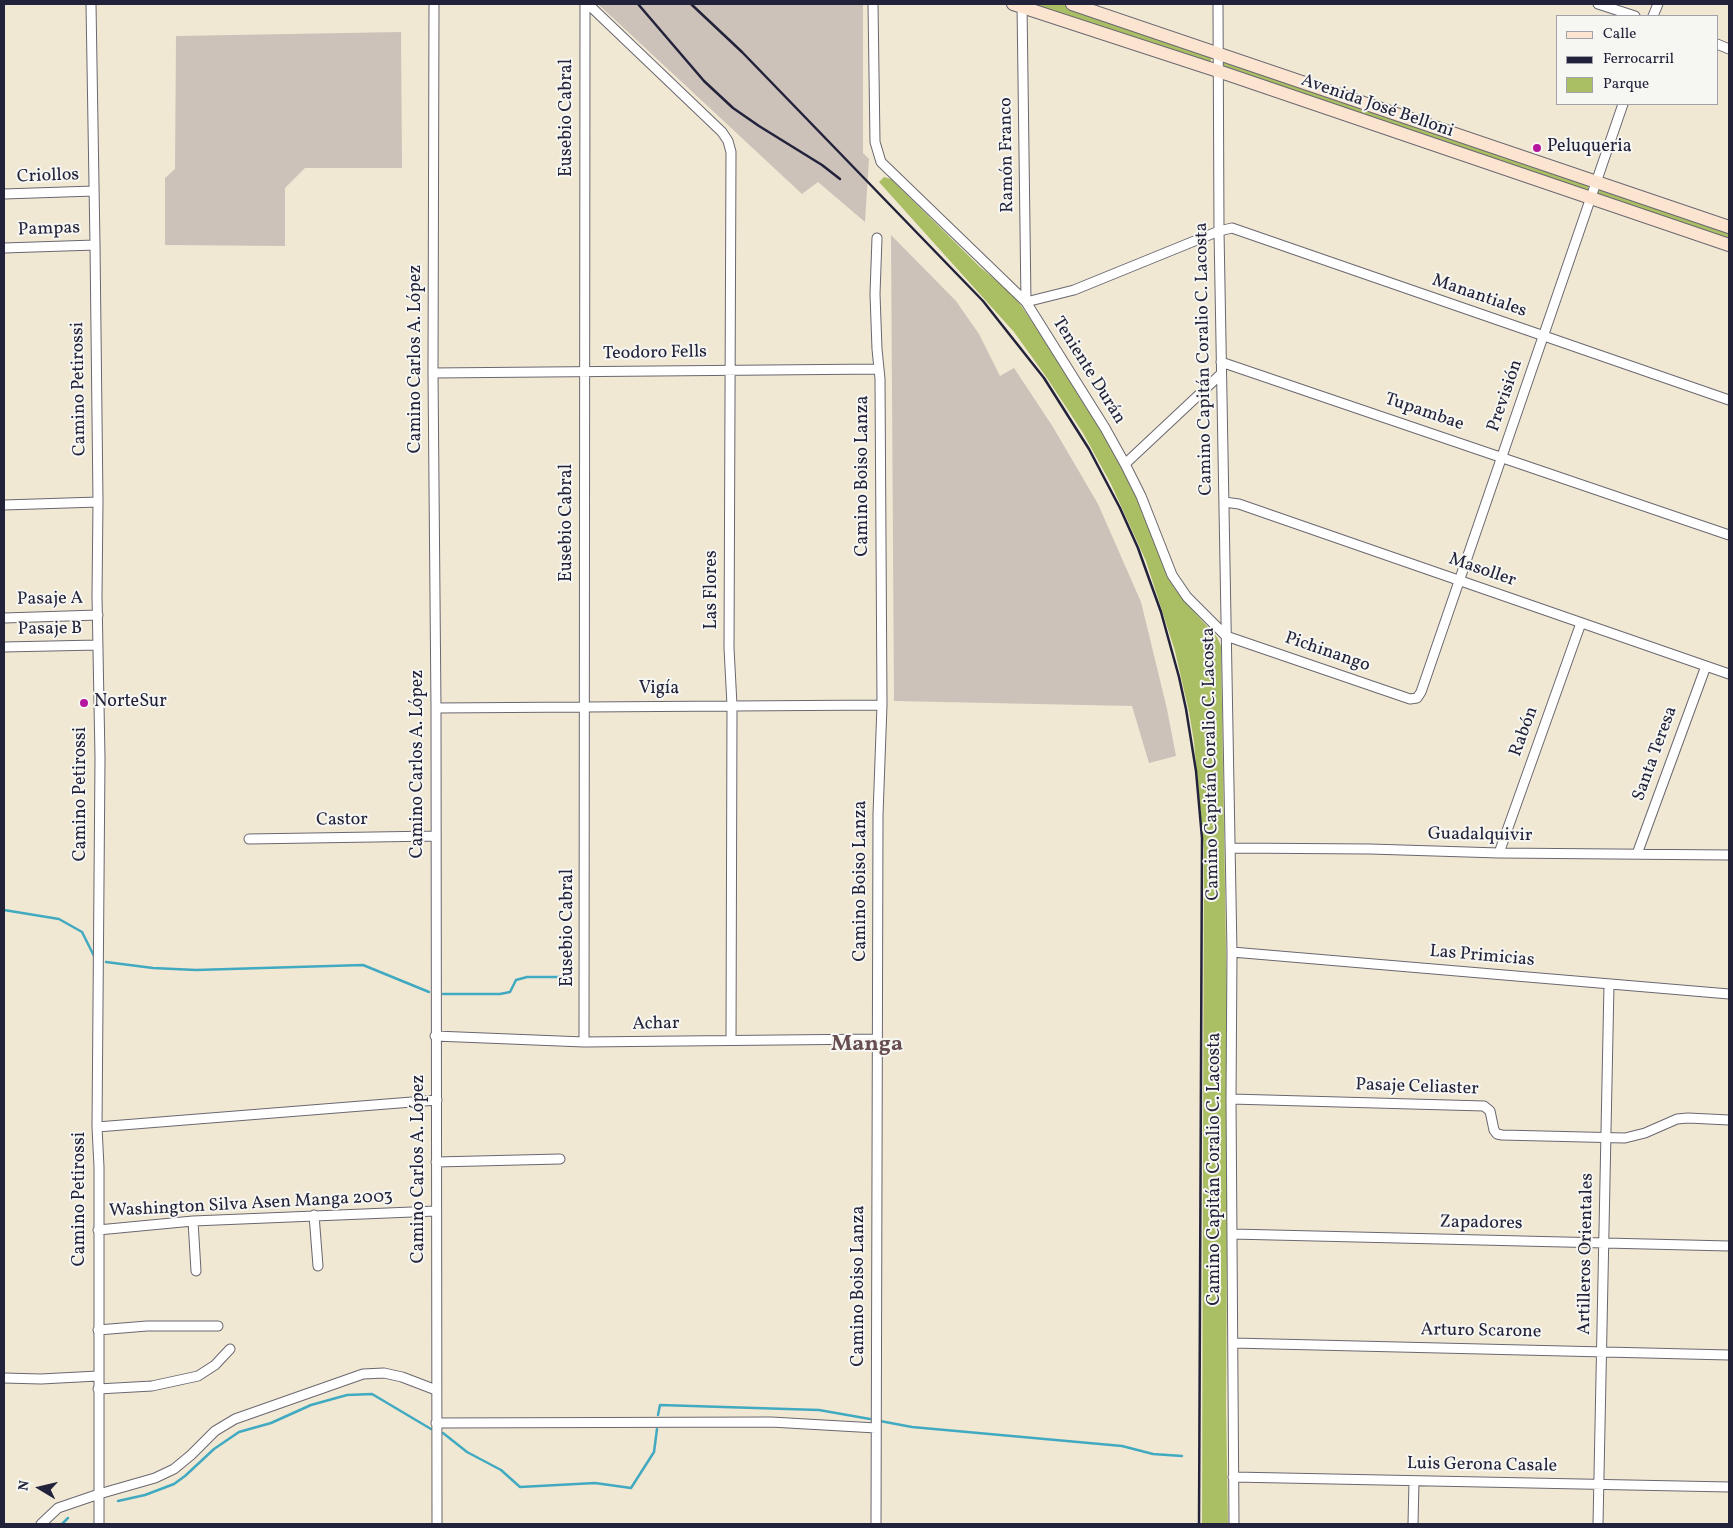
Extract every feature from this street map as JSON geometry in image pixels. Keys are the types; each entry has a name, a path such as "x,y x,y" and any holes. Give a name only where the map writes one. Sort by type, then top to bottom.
{"main road":[{"name":"Avenida José Belloni","path":"1072,4 1729,228"},
{"name":"Avenida José Belloni","path":"1019,5 1729,246"}],"street":[{"name":"Camino Petirossi","path":"91,4 100,758 97,1127 99,1524"},
{"name":"Camino Carlos A. López","path":"434,4 433,373 436,708 437,1524"},
{"name":"Las Flores","path":"586,4 722,132 728,141 731,152 729,369 729,648 732,705 731,1040"},
{"name":"Eusebio Cabral","path":"584,1042 586,1022 584,372 586,4"},
{"name":"Teniente Durán","path":"873,4 875,142 877,154 881,162 888,171 1026,302 1105,428 1125,464 1176,581 1187,597 1226,636"},
{"name":"Camino Capitán Coralio C. Lacosta","path":"1218,4 1218,231 1232,952 1231,1099 1234,1524"},
{"path":"1598,4 1632,15"},
{"name":"Ramón Franco","path":"1019,5 1026,302"},
{"name":"Previsión","path":"1417,698 1421,692 1460,581 1623,105"},
{"name":"Criollos","path":"4,194 94,191"},
{"name":"Manantiales","path":"1218,231 1232,228 1729,400"},
{"path":"1026,302 1074,290 1218,231"},
{"name":"Camino Boiso Lanza","path":"876,1524 878,815 882,705 879,369 876,303 877,238"},
{"name":"Pampas","path":"4,248 95,245"},
{"name":"Tupambae","path":"1221,362 1729,536"},
{"name":"Teodoro Fells","path":"433,373 879,369"},
{"path":"1125,464 1221,374"},
{"path":"4,506 98,502"},
{"name":"Masoller","path":"1224,502 1239,504 1729,674"},
{"name":"Pasaje A","path":"4,618 98,615"},
{"name":"Rabón","path":"1499,853 1581,623"},
{"name":"Pichinango","path":"1226,636 1410,699 1417,698"},
{"name":"Pasaje B","path":"4,647 98,645"},
{"name":"Santa Teresa","path":"1637,854 1706,666"},
{"name":"Vigía","path":"436,708 882,705"},
{"name":"Castor","path":"249,839 436,836"},
{"name":"Guadalquivir","path":"1230,848 1729,855"},
{"name":"Las Primicias","path":"1232,952 1729,994"},
{"name":"Artilleros Orientales","path":"1598,1524 1609,984"},
{"name":"Achar","path":"436,1036 584,1042 877,1038"},
{"name":"Pasaje Celiaster","path":"1231,1099 1484,1106 1490,1110 1494,1130 1497,1134 1625,1138 1636,1136 1677,1119 1729,1120"},
{"path":"97,1127 436,1100"},
{"path":"436,1162 560,1159"},
{"name":"Washington Silva Asen Manga 2003","path":"98,1230 314,1215 436,1211"},
{"path":"314,1215 318,1266"},
{"path":"192,1222 196,1271"},
{"name":"Zapadores","path":"1232,1234 1729,1246"},
{"path":"98,1330 147,1326 218,1326"},
{"name":"Arturo Scarone","path":"1233,1342 1729,1356"},
{"path":"98,1389 152,1386 198,1376 215,1365 230,1349"},
{"path":"41,1524 58,1508 155,1478 174,1469 215,1431 235,1419 362,1374 384,1373 402,1377 436,1390"},
{"path":"4,1378 41,1379 98,1376"},
{"path":"436,1423 771,1422 876,1428"},
{"name":"Luis Gerona Casale","path":"1234,1477 1729,1487"},
{"path":"1413,1524 1414,1481"}],"shaded area":[{"path":"598,4 863,4 863,153 869,159 865,222 818,182 802,194"},
{"path":"401,32 402,168 305,168 285,188 285,246 165,245 165,178 175,169 176,36"},
{"path":"891,235 956,301 979,334 1000,376 1014,368 1053,427 1098,504 1141,602 1167,709 1176,756 1149,763 1132,706 894,701"}],"green space":[{"path":"1027,4 1062,4 1211,56 1211,63"},
{"path":"1223,61 1588,185 1588,190 1586,192 1221,69 1220,65"},
{"path":"884,177 891,179 980,267 1007,289 1020,304 1066,372 1119,459 1174,586 1187,604 1217,637 1221,646 1228,1072 1226,1408 1228,1524 1202,1524 1204,850 1194,742 1175,651 1146,561 1111,484 1083,433 1014,332 879,182"},
{"path":"1599,188 1729,232 1729,242 1596,197 1594,192"}],"waterway":[{"path":"4,910 59,919 82,932 94,956"},
{"path":"106,962 153,968 196,970 363,965 429,992"},
{"path":"443,994 500,994 510,992 516,980 527,977 571,977"},
{"path":"118,1501 145,1495 174,1484 214,1449 239,1432 271,1423 311,1405 347,1395 372,1394 431,1429"},
{"path":"658,1415 660,1405 819,1410 870,1419"},
{"path":"880,1421 912,1427 1122,1446 1153,1454 1182,1456"},
{"path":"443,1433 467,1452 501,1470 520,1487 595,1483 631,1488 654,1452 657,1429"},
{"path":"62,1524 68,1518"}],"railway":[{"path":"638,4 704,81 733,108 822,165 840,179"},
{"path":"691,4 742,52 983,301 1044,378 1089,449 1120,508 1138,548 1161,612 1186,709 1196,771 1202,838 1199,1524"}],"place":[{"name":"Peluqueria","path":"1537,148"},
{"name":"NorteSur","path":"84,703"}],"district":[{"name":"Manga","path":"867,1046"}]}
